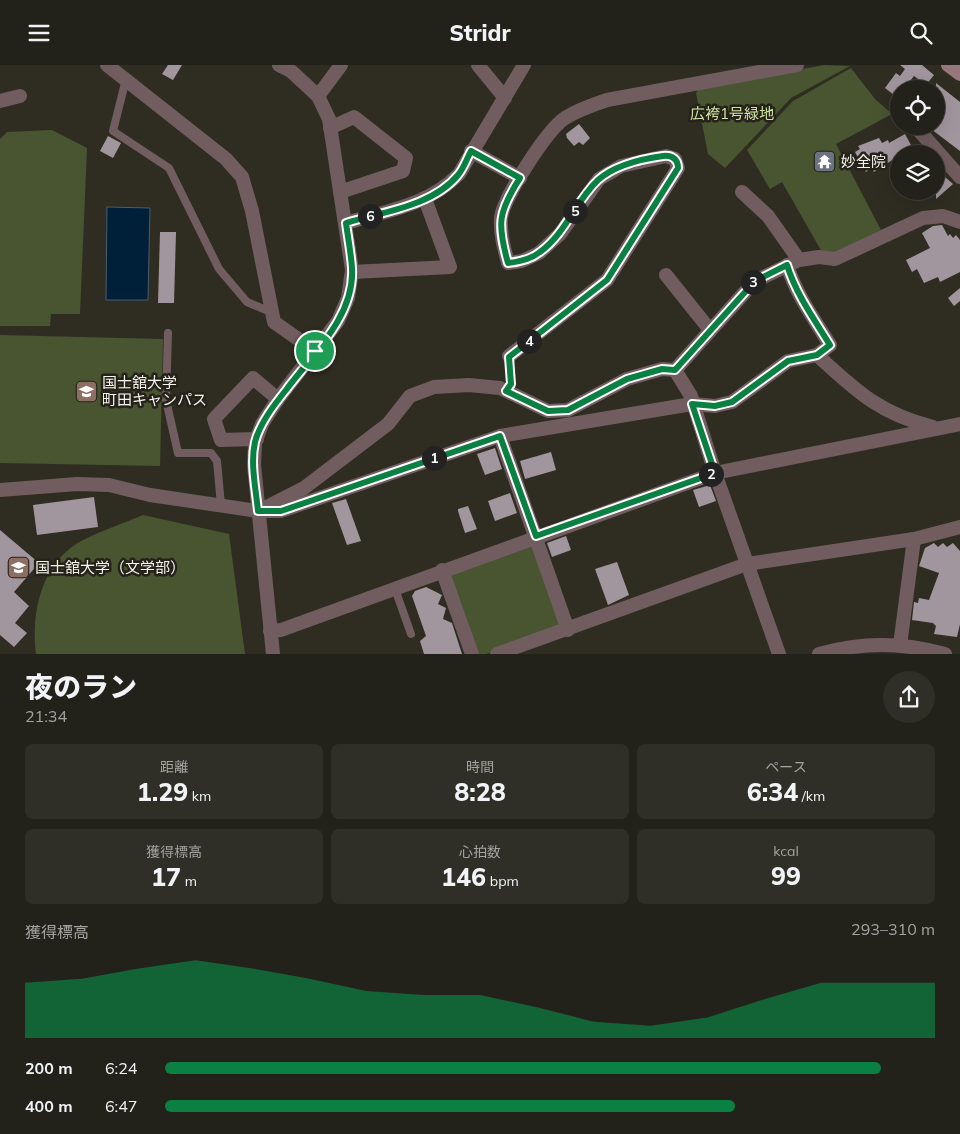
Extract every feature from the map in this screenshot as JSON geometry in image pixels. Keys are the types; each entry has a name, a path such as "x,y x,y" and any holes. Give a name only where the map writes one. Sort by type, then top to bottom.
{"main road":[{"path":"948,65 960,74"}],"street":[{"path":"107,65 226,159 242,177 252,211 274,322 315,351"},
{"path":"273,654 254,465 256,439 262,424 278,399 338,321 348,298 352,272 329,119 318,96 291,71 279,65"},
{"path":"318,96 341,65"},
{"path":"478,65 505,98"},
{"path":"346,223 425,199 445,188 459,174 524,65"},
{"path":"509,357 607,280 678,168 678,163 675,159 666,156 621,166 599,179 560,235 539,253 522,261 508,263 500,237 501,216 506,200 548,134 563,119 583,108 607,101 797,65"},
{"path":"0,101 20,96"},
{"path":"330,128 354,117 406,158 403,171 340,192"},
{"path":"923,135 960,177"},
{"path":"471,151 520,178"},
{"path":"0,490 76,484 109,485 150,495 258,511 281,511 500,436 692,404 715,406 732,402 788,361 817,355 830,345 792,279 793,262 768,216 742,192"},
{"path":"352,272 450,267 425,199"},
{"path":"675,370 755,281 793,262 835,259 922,218 943,216 958,218"},
{"path":"666,275 710,330"},
{"path":"817,355 855,391 879,407 904,420 938,428"},
{"path":"258,511 304,488 388,423 410,396 434,387 470,385 500,388 548,411 568,410 627,379 662,369 675,370"},
{"path":"675,370 691,395 692,404 715,473 779,654"},
{"path":"256,439 221,440 214,419 253,378 278,399"},
{"path":"270,631 281,630 442,570 715,473 960,424"},
{"path":"500,436 568,630"},
{"path":"496,654 568,630 748,564 914,539 960,527"},
{"path":"900,645 914,539"},
{"path":"442,570 472,654"},
{"path":"819,654 859,645 900,645 944,654"}],"lane":[{"path":"126,79 112,131 169,168 219,269 247,302 272,313"},
{"path":"168,333 166,400 178,453 210,453 217,461 221,505"},
{"path":"506,391 511,384 509,357"},
{"path":"395,589 411,634"}],"green space":[{"name":"広袴1号緑地","path":"824,65 850,66 791,98 725,168 708,154 696,93 699,88"},
{"name":"妙全院","path":"851,68 875,99 890,112 890,115 836,144 881,230 832,253 822,252 782,182 770,189 747,150 793,101"},
{"path":"52,130 87,148 80,314 51,314 50,326 0,326 0,139 7,132"},
{"path":"0,335 163,339 160,466 0,463"},
{"path":"143,515 229,534 245,654 36,654 35,624 37,608 46,579 54,566 76,544"},
{"path":"535,541 563,628 486,654 475,654 444,572"}],"water":[{"path":"107,207 150,208 148,300 106,300"}],"building":[{"path":"168,65 182,65 173,80 162,74"},
{"path":"900,65 922,65 934,75 930,80 919,80 914,76 911,80 891,80 896,73 900,76 905,69"},
{"path":"890,81 890,92 885,88"},
{"path":"945,90 960,102 960,151 939,135 945,135"},
{"path":"579,124 590,138 583,145 579,142 574,146 566,134"},
{"path":"906,135 911,145 890,145 890,161 874,172 872,168 866,172 855,152 860,149 858,146 879,138 882,143 888,140 889,143"},
{"path":"108,136 121,143 113,158 100,151"},
{"path":"945,177 953,184 945,191"},
{"path":"942,225 948,236 950,234 953,238 956,235 960,240 960,272 940,282 938,277 924,283 917,269 912,272 906,260 930,248 922,233 933,226"},
{"path":"160,232 176,232 174,303 158,303"},
{"path":"960,288 960,301 954,306 948,298"},
{"path":"495,448 502,469 485,475 477,454"},
{"path":"551,452 556,470 525,479 520,461"},
{"path":"710,485 716,501 699,507 693,490"},
{"path":"510,493 517,513 495,521 488,501"},
{"path":"94,497 98,527 37,535 33,505"},
{"path":"346,499 361,541 347,545 332,503"},
{"path":"468,506 477,529 465,533 458,509"},
{"path":"0,530 39,563 14,592 29,606 15,623 27,633 14,647 0,635"},
{"path":"566,536 571,550 552,557 547,543"},
{"path":"934,543 938,547 943,543 947,547 953,543 960,551 960,624 957,637 934,634 936,626 933,623 912,620 914,602 918,603 919,598 929,600 939,573 919,566 925,548"},
{"path":"617,562 629,595 608,605 595,569"},
{"path":"426,587 442,595 438,604 446,608 443,619 452,623 462,654 424,654 420,641 426,636 412,596 415,591"}],"place":[{"name":"妙全院","path":"825,162"},
{"name":"国士舘大学 町田キャンパス","path":"86,392"},
{"name":"国士舘大学（文学部）","path":"19,568"}],"route":[{"path":"471,151 520,178 506,200 501,216 500,237 508,263 522,261 539,253 560,235 584,197 599,179 621,166 666,156 671,156 678,163 678,168 607,280 509,357 508,361 512,375 511,384 506,391 548,411 568,410 590,401 627,379 662,369 675,370 755,281 787,265 792,279 810,313 830,345 817,355 788,361 732,402 715,406 692,404 715,473 536,536 500,436 281,511 258,511 254,465 256,439 262,424 278,399 315,351 338,321 348,298 352,270 346,223 425,199 445,188 459,174 471,151"}]}
